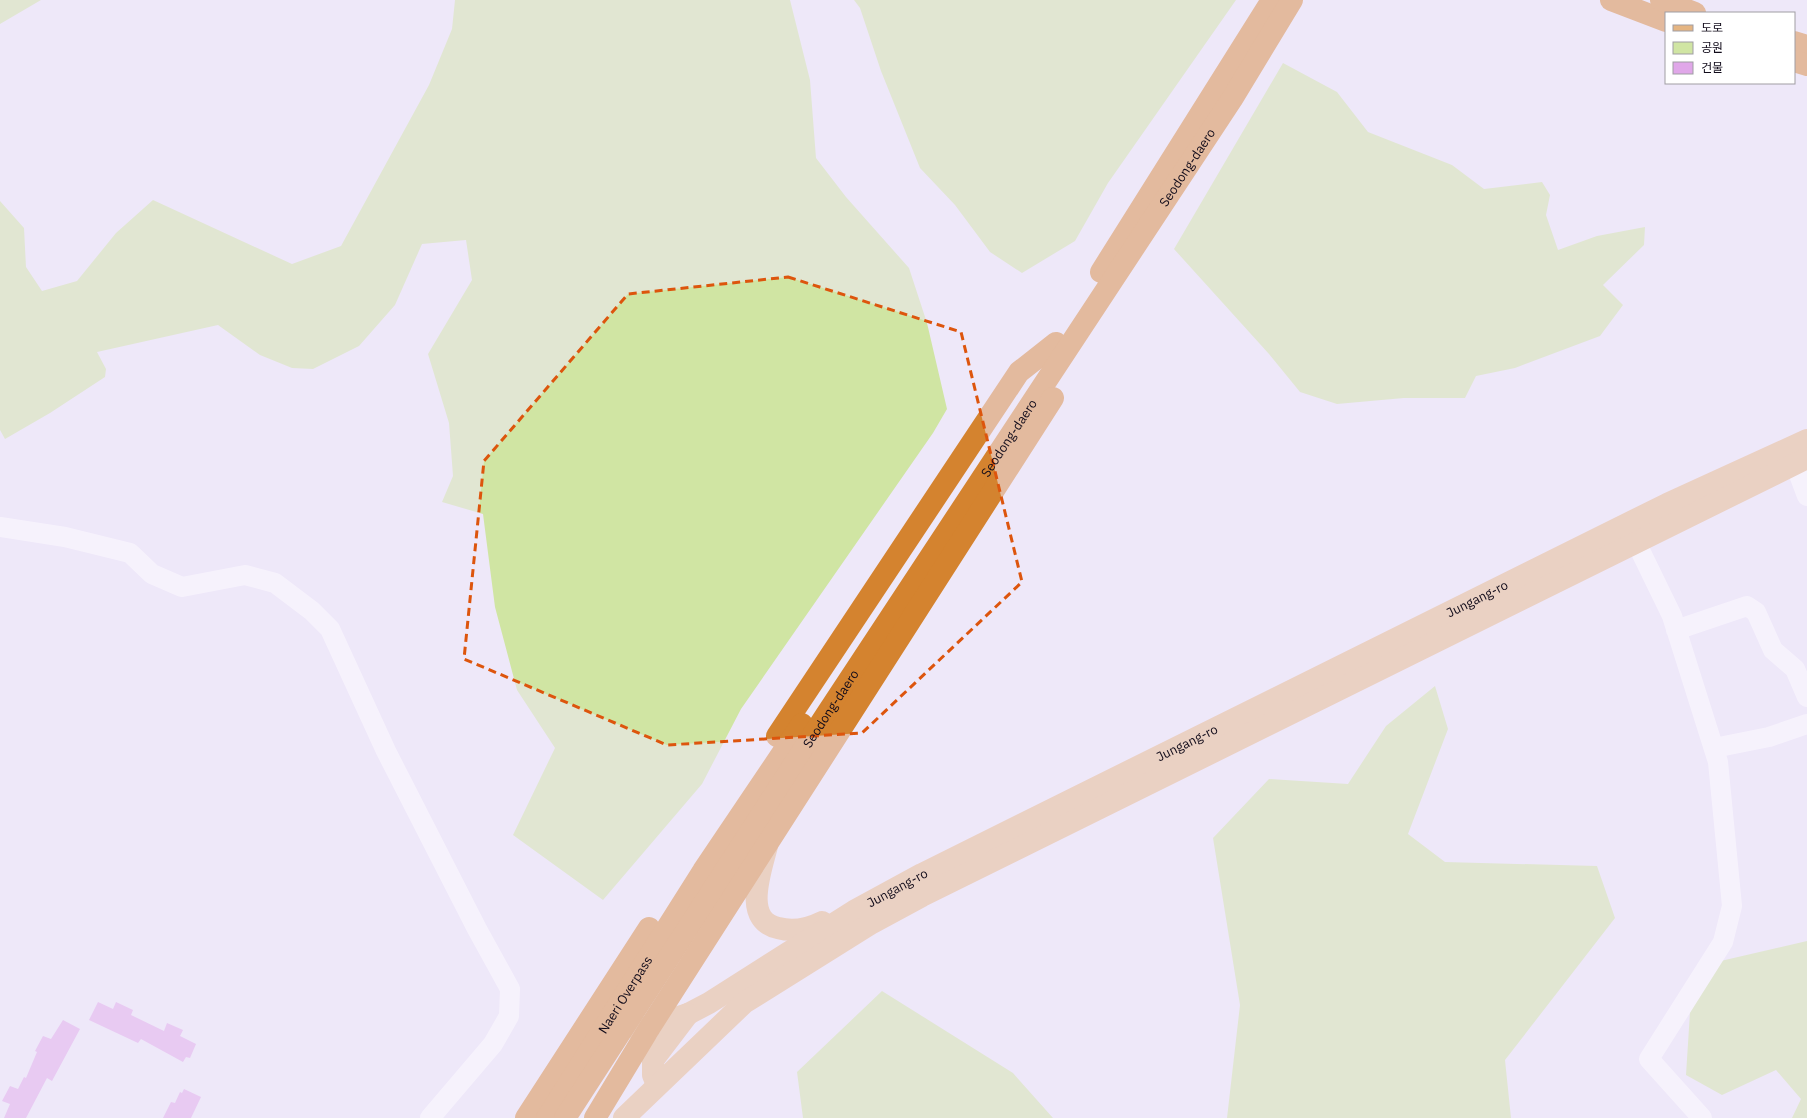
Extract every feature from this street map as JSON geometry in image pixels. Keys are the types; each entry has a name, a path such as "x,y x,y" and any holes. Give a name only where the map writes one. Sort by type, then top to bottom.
{"highway":[{"name":"Seodong-daero","path":"713,873 943,536 1064,343 1272,0"},
{"name":"Seodong-daero","path":"1064,343 1232,99 1292,0"},
{"path":"1612,0 1665,21"},
{"path":"1661,0 1693,12"},
{"path":"1795,42 1807,46"},
{"path":"1795,61 1807,65"},
{"path":"595,1118 650,1027 1060,388 1064,343"},
{"path":"526,1118 570,1047 1019,372 1064,343"},
{"name":"Naeri Overpass","path":"547,1118 713,873"},
{"name":"Naeri Overpass","path":"565,1118 713,873"},
{"path":"652,924 648,950 670,964 698,952"}],"main road":[{"name":"Jungang-ro","path":"570,1047 650,1027 688,1014 709,1003 854,911 899,886 1667,504 1807,440"},
{"name":"Jungang-ro","path":"624,1118 744,1003 872,923 922,896 1801,461"},
{"path":"768,844 756,896 759,914 768,926 791,932 817,925 899,886"},
{"path":"657,1086 653,1075 653,1060 688,1014"}],"street":[{"path":"1801,461 1807,496"},
{"path":"0,527 65,537 130,553 152,574 182,587 245,575 275,583 312,611 330,629 386,751 477,929 510,989 509,1016 493,1044 430,1118"},
{"path":"1636,542 1672,616 1718,762 1732,906 1723,942 1649,1059 1702,1118"},
{"path":"1676,630 1747,606 1756,612 1773,650 1795,669 1807,697"},
{"path":"1714,748 1769,737 1807,724"}],"highlighted area":[{"path":"788,277 961,332 1022,582 862,733 667,745 464,659 484,461 628,294"}],"green space":[{"path":"0,0 41,0 0,24"},
{"path":"455,0 790,0 810,80 816,158 846,197 909,268 927,323 947,409 933,433 741,709 702,784 603,900 513,835 555,748 517,690 495,607 483,514 442,502 453,476 449,423 428,354 472,280 466,240 422,244 395,305 359,346 313,369 292,368 260,355 218,325 97,352 106,369 105,377 50,413 5,439 0,430 0,201 24,228 26,267 42,291 77,281 116,233 153,200 292,264 341,246 429,85 452,29"},
{"path":"854,0 1236,0 1108,183 1075,241 1022,273 990,252 955,205 920,168 881,71 860,8"},
{"path":"1283,63 1337,92 1368,132 1452,165 1484,189 1542,182 1550,195 1546,215 1558,250 1597,236 1645,227 1644,245 1603,285 1623,305 1600,336 1515,368 1476,376 1465,398 1404,398 1337,404 1300,392 1269,354 1174,249"},
{"path":"1435,686 1448,729 1408,834 1445,862 1597,866 1615,918 1505,1060 1511,1118 1227,1118 1240,1005 1213,838 1269,779 1348,784 1386,726"},
{"path":"1807,941 1807,1118 1792,1118 1801,1099 1776,1070 1722,1095 1686,1075 1690,1012 1712,963"},
{"path":"882,991 1013,1073 1053,1118 803,1118 797,1072"}],"building":[{"path":"98,1002 113,1009 116,1002 133,1010 131,1015 164,1031 167,1023 183,1030 180,1036 196,1044 190,1058 186,1057 183,1062 141,1039 138,1043 89,1020"},
{"path":"63,1020 80,1029 52,1081 47,1078 26,1118 4,1118 10,1104 2,1101 10,1086 18,1089 24,1077 26,1078 37,1052 35,1051 43,1036 51,1039"},
{"path":"184,1089 201,1097 191,1118 163,1118 171,1102 175,1103 180,1092 182,1093"}]}
